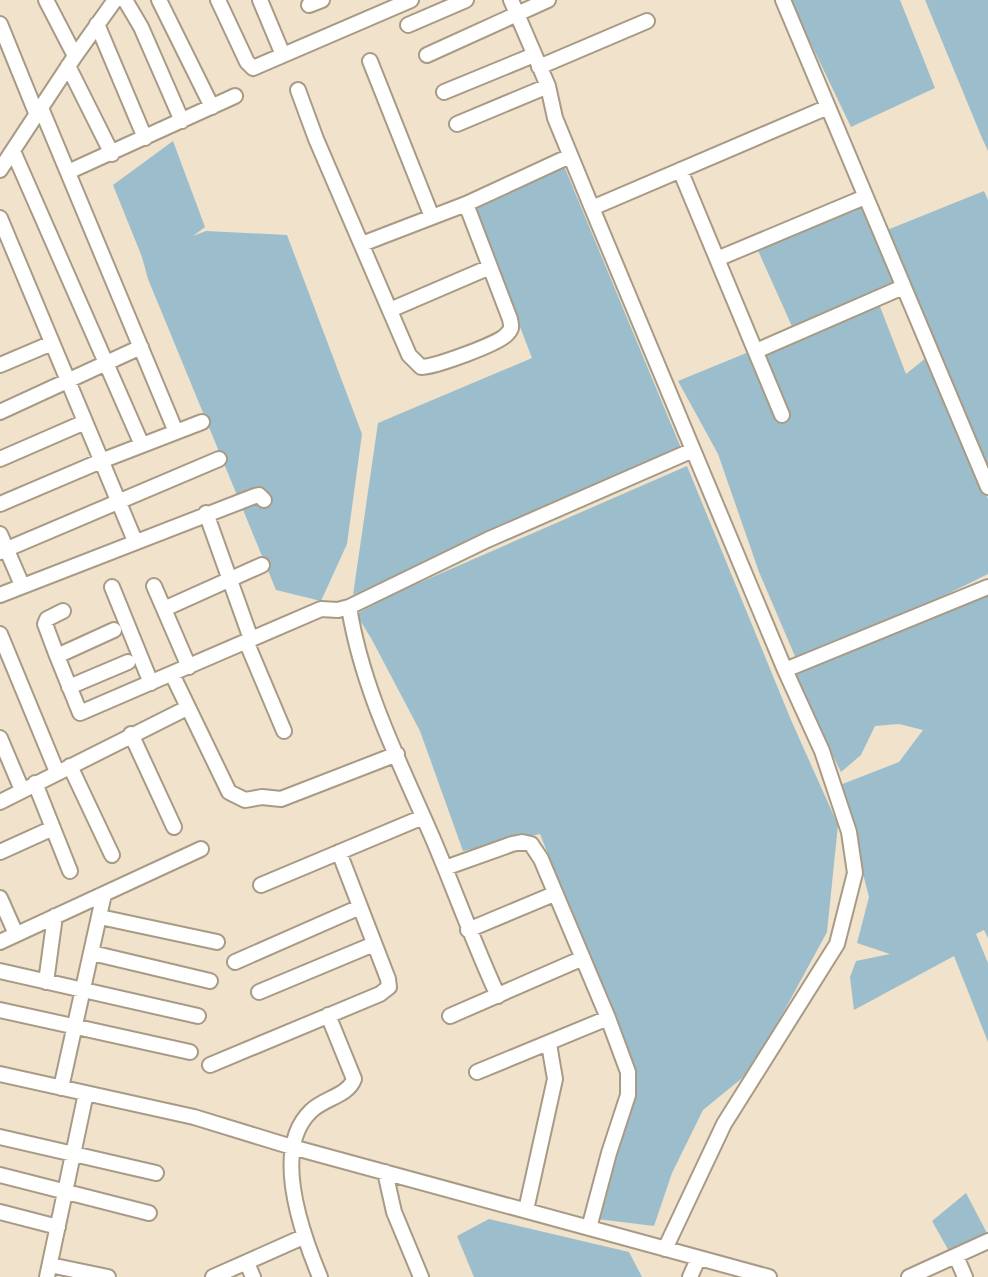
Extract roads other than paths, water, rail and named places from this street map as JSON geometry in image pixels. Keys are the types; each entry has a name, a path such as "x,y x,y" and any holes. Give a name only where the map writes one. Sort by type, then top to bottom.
{"street":[{"path":"46,0 112,154"},
{"path":"0,170 100,13 115,0"},
{"path":"126,0 182,121"},
{"path":"159,0 212,107"},
{"path":"218,0 249,66 258,67 411,0"},
{"path":"260,0 283,55"},
{"path":"408,25 466,0"},
{"path":"427,56 514,7 548,0"},
{"path":"783,0 988,487"},
{"path":"514,7 548,86 570,156 784,670 822,752 849,832 855,873 837,944 724,1124 665,1249"},
{"path":"100,13 145,138"},
{"path":"444,92 647,21"},
{"path":"0,24 68,172 176,432"},
{"path":"370,62 432,217"},
{"path":"457,124 548,86"},
{"path":"298,90 409,355 421,367 437,365 494,342 508,334 512,325 466,204"},
{"path":"68,172 236,96"},
{"path":"592,208 828,107"},
{"path":"13,151 142,445"},
{"path":"362,244 466,204 570,156"},
{"path":"680,170 782,414"},
{"path":"717,259 866,197"},
{"path":"0,218 134,541"},
{"path":"390,310 490,266"},
{"path":"756,351 904,287"},
{"path":"0,366 52,343"},
{"path":"0,412 141,347"},
{"path":"0,459 85,422"},
{"path":"0,504 202,422"},
{"path":"64,611 45,624 81,713 321,609 344,608 693,450"},
{"path":"22,584 2,545 118,503 218,459"},
{"path":"0,594 256,496 264,500"},
{"path":"206,514 284,730"},
{"path":"164,609 262,565"},
{"path":"154,586 188,668"},
{"path":"112,587 151,683"},
{"path":"784,670 988,587"},
{"path":"344,608 366,682 498,996"},
{"path":"57,656 114,630"},
{"path":"0,634 64,769 112,855"},
{"path":"69,687 128,662"},
{"path":"172,674 229,792 245,800 281,799 397,754"},
{"path":"0,802 187,708"},
{"path":"132,734 174,827"},
{"path":"0,738 53,828 70,871"},
{"path":"261,885 423,817"},
{"path":"0,852 53,828"},
{"path":"445,868 512,844 527,842 534,848 608,1018 628,1072 628,1095 589,1228"},
{"path":"0,942 201,850"},
{"path":"210,1065 380,994 388,987 339,852"},
{"path":"61,1088 104,894"},
{"path":"468,930 554,894"},
{"path":"0,898 16,934"},
{"path":"235,962 360,907"},
{"path":"46,982 54,916"},
{"path":"100,917 217,942"},
{"path":"259,992 374,944"},
{"path":"92,953 210,981"},
{"path":"450,1016 584,958"},
{"path":"0,971 198,1016"},
{"path":"0,1010 190,1052"},
{"path":"320,1277 303,1237 295,1199 292,1147 309,1112 353,1084 328,1016"},
{"path":"477,1072 608,1018"},
{"path":"526,1210 555,1080 549,1044"},
{"path":"0,1074 194,1117 698,1258 736,1273 769,1277"},
{"path":"86,1093 49,1271 108,1277"},
{"path":"0,1136 156,1173"},
{"path":"385,1172 394,1212 421,1277"},
{"path":"0,1175 149,1213"},
{"path":"0,1212 58,1227"},
{"path":"213,1277 250,1270 303,1237"},
{"path":"909,1277 988,1241"},
{"path":"956,1256 965,1277"},
{"path":"690,1277 698,1258"}],"water":[{"path":"790,0 900,0 935,88 851,127"},
{"path":"925,0 988,0 988,151 982,138"},
{"path":"173,141 205,227 193,236 206,231 287,235 362,434 347,544 321,601 276,590 113,185"},
{"path":"564,166 681,448 353,595 378,423 532,358 471,199"},
{"path":"984,191 988,200 988,468 945,369 988,499 988,574 797,661 759,572 718,454 678,381 795,333 756,246 864,204 899,288 879,304 906,374 937,349 887,230"},
{"path":"687,466 838,825 827,932 752,1070 703,1110 672,1173 654,1226 597,1219 628,1112 629,1058 540,834 463,851 420,731 356,614"},
{"path":"988,589 988,938 984,930 976,934 988,963 988,1042 954,956 854,1010 850,977 856,961 890,954 857,943 869,897 840,785 899,762 923,730 899,724 875,726 861,755 841,772 792,671"},
{"path":"966,1193 988,1235 950,1253 932,1221"},
{"path":"489,1219 629,1252 642,1277 474,1277 457,1236"}]}
